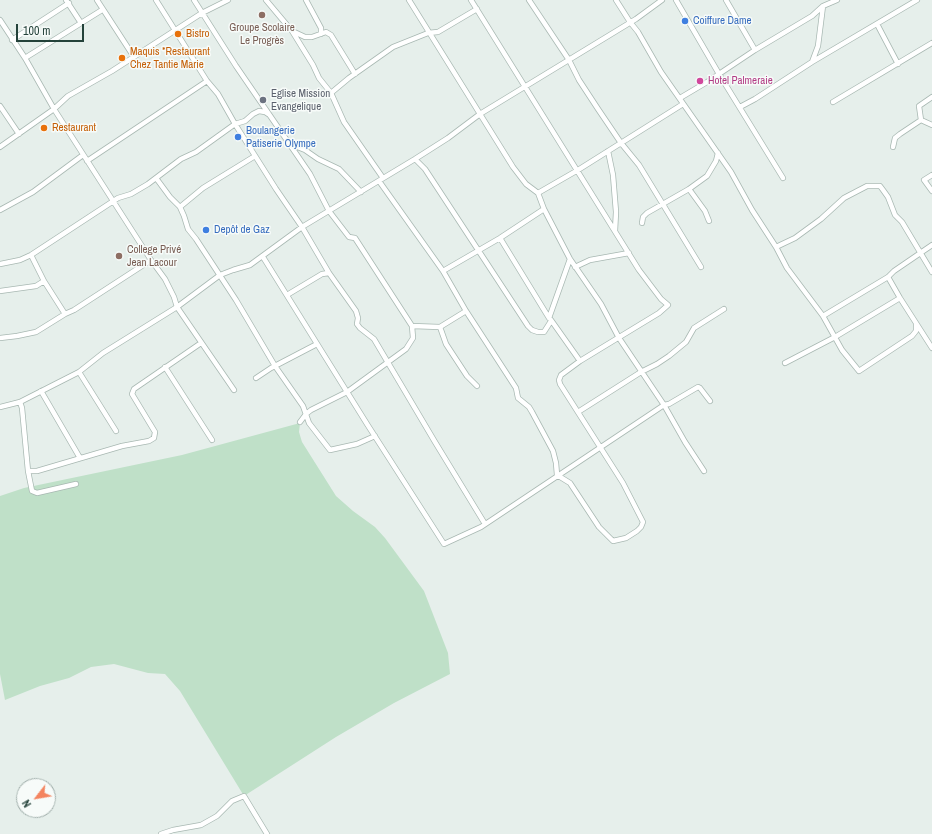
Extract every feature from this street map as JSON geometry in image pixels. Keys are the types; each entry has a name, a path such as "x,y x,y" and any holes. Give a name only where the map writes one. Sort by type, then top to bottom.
{"street":[{"path":"97,0 102,10 134,57"},
{"path":"156,0 207,81 218,94 255,156 302,227 330,273 356,311 358,318 357,324 374,339 485,524"},
{"path":"194,0 236,66 310,174 329,211 349,237 355,238 412,326 413,338 406,349 347,392 319,405 306,414 300,422"},
{"path":"0,147 54,109 68,96 112,71 202,13 228,0"},
{"path":"266,0 292,31 313,65 319,78 331,93 344,122 381,180 443,271 466,311 516,388 518,398 529,407 535,416 552,451 558,475 570,483 599,527 614,541 626,538 637,531 641,527 642,522 623,483 560,384 559,380 561,375 580,361 660,313 668,305 661,299 639,270 471,0"},
{"path":"306,0 321,28 321,34"},
{"path":"409,0 513,167 526,184 538,193 544,209 570,259 601,304 619,338 664,405 684,442 704,471"},
{"path":"529,0 539,13 579,80 621,143 639,165 701,266"},
{"path":"616,0 638,32 654,61 731,172 787,268 822,316 842,350 859,371 912,336 916,331 916,324"},
{"path":"0,407 20,402 79,372 102,354 177,307 220,275 250,265 263,257 302,227 416,159 427,150 448,138 480,114 630,22 662,0"},
{"path":"676,0 719,74 783,178"},
{"path":"726,0 755,50"},
{"path":"680,98 798,23 812,16 823,6 837,0"},
{"path":"740,107 756,99 812,62 917,0"},
{"path":"12,40 67,2 82,23"},
{"path":"812,62 818,46 823,6"},
{"path":"331,93 393,47 428,32 438,32 477,8"},
{"path":"25,58 102,10"},
{"path":"0,20 25,58 54,109 83,155 165,279 177,307 215,360 234,390"},
{"path":"877,24 898,64"},
{"path":"292,31 305,37 312,37 326,32 332,35 355,74"},
{"path":"833,102 932,43"},
{"path":"87,161 207,81"},
{"path":"922,120 919,106 932,97"},
{"path":"538,193 578,170 683,104"},
{"path":"0,106 19,134"},
{"path":"0,264 31,256 113,201 131,194 156,178 181,159 196,152 235,124 245,121 253,114 259,111 270,115"},
{"path":"922,120 932,125"},
{"path":"893,147 895,138 922,120"},
{"path":"286,137 295,146 306,150 318,159 339,169 361,192"},
{"path":"608,151 613,175 616,212 615,230"},
{"path":"642,223 643,217 647,213 689,189 707,176 716,161 718,153"},
{"path":"0,210 33,192 83,155"},
{"path":"180,207 204,188 255,156"},
{"path":"416,159 425,169 532,330 544,332 550,319 570,259"},
{"path":"932,175 924,180 932,191"},
{"path":"156,178 170,197 180,207 188,229 196,238 275,366 303,406 309,423 330,450 357,444 375,436"},
{"path":"776,247 795,238 821,219 844,198 867,186 880,186 888,197 895,215 902,222 932,272"},
{"path":"689,189 709,221"},
{"path":"443,271 500,238 544,209"},
{"path":"500,238 550,319 580,361"},
{"path":"822,316 888,277 894,271 921,254 932,245"},
{"path":"575,267 590,260 629,253"},
{"path":"31,256 44,281 65,314"},
{"path":"263,257 444,544 485,524 581,461 600,446 664,405 669,404 698,387 710,401"},
{"path":"0,338 36,332 74,310 151,260"},
{"path":"287,295 322,274 330,273"},
{"path":"888,277 932,348"},
{"path":"0,291 36,286 44,281"},
{"path":"786,363 835,337 900,298"},
{"path":"578,412 669,356 686,342 694,328 724,309"},
{"path":"412,326 440,327 466,311"},
{"path":"440,327 446,344 467,376 477,386"},
{"path":"28,471 37,471 122,446 149,441 154,438 155,432 132,394 134,389 201,342"},
{"path":"256,378 275,366 317,344"},
{"path":"165,367 212,440"},
{"path":"79,372 116,431"},
{"path":"41,391 80,458"},
{"path":"20,402 22,408 28,471 32,491 37,493 76,484"},
{"path":"161,834 172,830 201,825 217,816 232,801 244,796 267,834"}],"green space":[{"path":"300,423 299,432 302,442 336,496 375,527 385,538 424,591 448,653 450,674 394,703 336,737 244,796 180,691 165,674 148,673 114,664 91,667 69,678 40,686 5,700 0,674 0,496 24,488 182,455"}],"place":[{"name":"Groupe Scolaire Le Progrès","path":"262,15"},
{"name":"Coiffure Dame","path":"685,21"},
{"name":"Bistro","path":"178,34"},
{"name":"Maquis *Restaurant Chez Tantie Marie","path":"122,58"},
{"name":"Hotel Palmeraie","path":"700,81"},
{"name":"Eglise Mission Evangelique","path":"263,100"},
{"name":"Restaurant","path":"44,128"},
{"name":"Boulangerie Patiserie Olympe","path":"238,137"},
{"name":"Depôt de Gaz","path":"206,230"},
{"name":"College Privé Jean Lacour","path":"119,256"}]}
